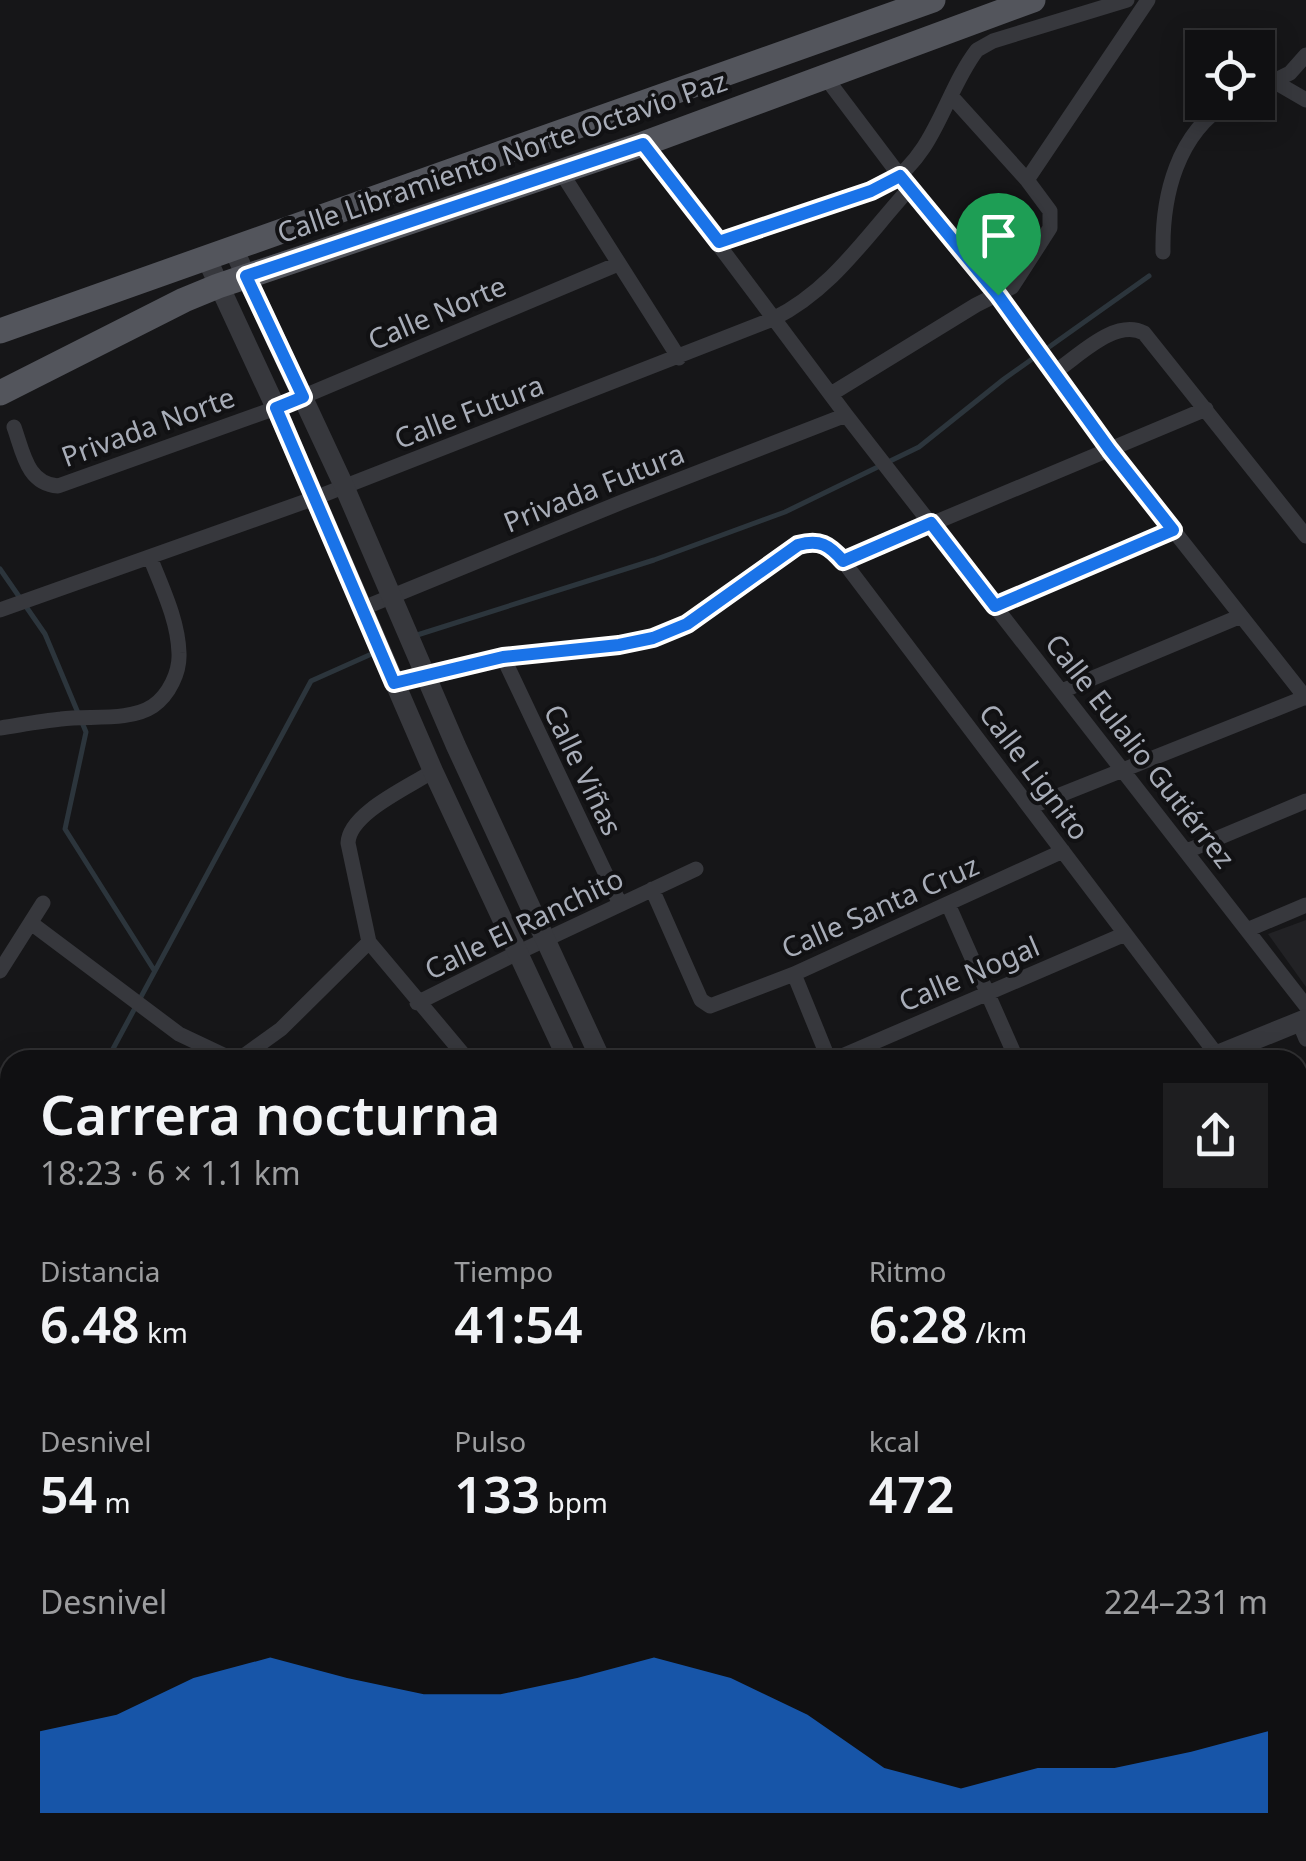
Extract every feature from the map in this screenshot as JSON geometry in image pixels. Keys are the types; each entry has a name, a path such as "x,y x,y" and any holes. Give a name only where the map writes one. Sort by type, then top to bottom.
{"main road":[{"name":"Calle Libramiento Norte Octavio Paz","path":"0,332 933,0"},
{"name":"Calle Libramiento Norte Octavio Paz","path":"0,393 218,286 643,144 1033,0"}],"street":[{"name":"Calle Futura","path":"0,610 314,498 773,319 816,293 844,267 905,182 967,64 984,45 1127,0"},
{"path":"1027,180 1148,0"},
{"path":"1275,81 1290,73 1306,55"},
{"path":"826,78 998,295 1110,450 1306,697 1030,807"},
{"path":"1275,83 1306,100"},
{"path":"831,394 1012,287 1050,228 1050,211 1027,180 952,98"},
{"path":"1163,252 1163,227 1178,162 1198,128 1207,120"},
{"name":"Calle Eulalio Gutiérrez","path":"643,144 846,415 1247,930 1304,1022"},
{"path":"562,172 679,358"},
{"path":"719,242 905,182"},
{"path":"233,248 596,1050"},
{"path":"206,257 276,408 433,771 563,1050"},
{"name":"Calle Norte","path":"276,408 618,264"},
{"path":"1056,372 1114,332 1136,329 1150,339 1306,536"},
{"name":"Privada Norte","path":"14,427 32,475 39,482 58,486 276,408"},
{"path":"394,683 503,657 653,638 687,624 798,545 821,542 843,561 1206,409"},
{"name":"Privada Futura","path":"361,609 846,415"},
{"path":"995,606 1173,530"},
{"path":"0,728 73,717 138,713 153,706 167,691 178,670 179,650 174,622 150,557"},
{"name":"Calle Lignito","path":"843,561 1125,934 1205,1050"},
{"path":"1062,691 1241,616"},
{"name":"Calle Viñas","path":"503,657 620,904"},
{"path":"433,771 359,818 348,834 369,942 459,1050"},
{"path":"1187,851 1306,802"},
{"name":"Calle Santa Cruz","path":"652,889 700,1000 705,1005 717,1005 1063,851"},
{"name":"Calle El Ranchito","path":"418,1004 696,868"},
{"path":"0,971 43,903"},
{"path":"948,904 1012,1050"},
{"path":"1247,930 1306,905"},
{"path":"31,923 179,1034 214,1050"},
{"name":"Calle Nogal","path":"854,1050 1125,934"},
{"path":"251,1050 281,1029 369,942"},
{"path":"794,974 827,1050"},
{"path":"1232,1050 1304,1022"}],"shaded area":[{"path":"1306,920 1306,987 1268,934"}],"waterway":[{"path":"414,636 654,560 785,512 919,447 1004,379 1149,276"},
{"path":"0,569 45,634 86,732 65,829 154,970"},
{"path":"112,1050 311,681 376,652"}],"route":[{"path":"643,144 719,242 871,191 900,176 998,295 1173,530 995,606 931,523 843,561 831,547 811,542 798,545 687,624 653,638 503,657 394,683 276,408 303,397 246,276 643,144"}]}
